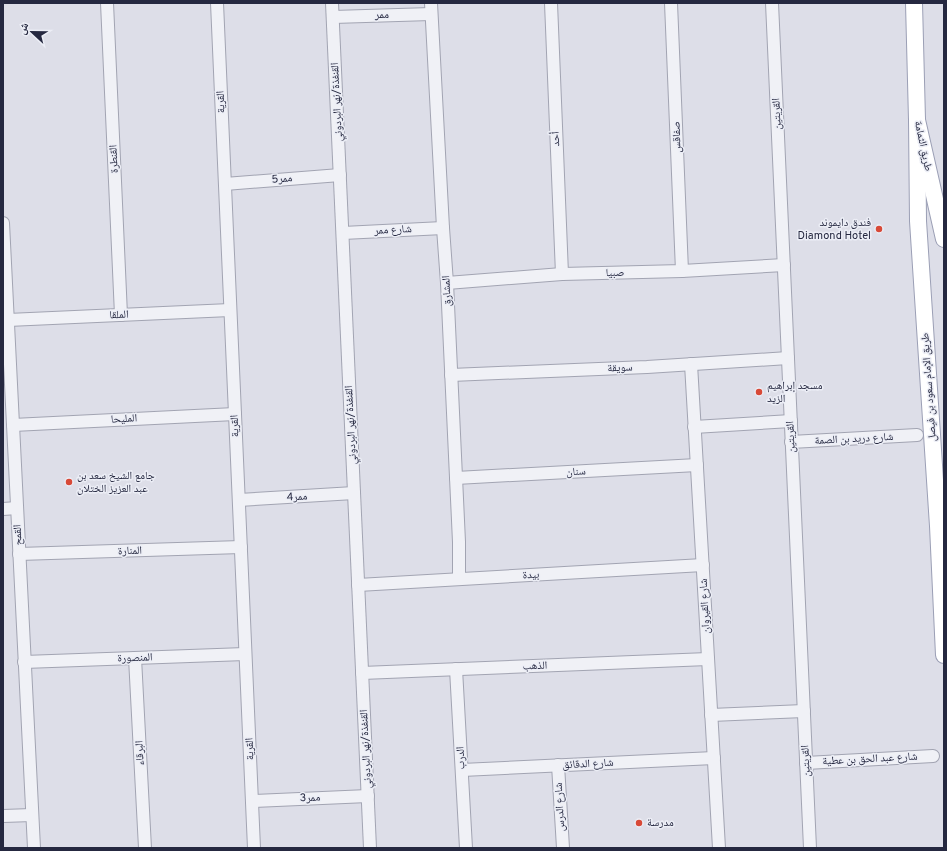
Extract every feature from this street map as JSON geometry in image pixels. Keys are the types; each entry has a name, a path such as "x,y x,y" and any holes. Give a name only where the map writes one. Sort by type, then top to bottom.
{"main road":[{"name":"طريق الثمامة","path":"914,3 917,120 944,239"},
{"name":"طريق الإمام سعود بن فيصل","path":"917,120 918,221 938,526 944,655"}],"street":[{"name":"القنطرة","path":"107,3 121,315"},
{"name":"القرية","path":"217,3 254,848"},
{"name":"القنفذة/نهر البردوني","path":"332,3 370,848"},
{"name":"أحد","path":"551,3 562,274"},
{"name":"صفاقس","path":"671,3 682,271"},
{"name":"القريتين","path":"772,3 810,848"},
{"name":"ممر","path":"333,17 431,9"},
{"name":"المشارق","path":"431,9 447,283 459,542 459,580"},
{"name":"ممر5","path":"225,184 340,175"},
{"name":"القمح","path":"3,223 34,848"},
{"name":"شارع ممر","path":"343,233 443,228"},
{"name":"صبيا","path":"447,283 562,274 682,271 784,265"},
{"name":"الملقا","path":"8,320 230,310"},
{"name":"سويقة","path":"451,375 647,367 788,358"},
{"name":"شارع القيروان","path":"691,364 719,848"},
{"name":"المليحا","path":"13,425 235,414"},
{"path":"694,427 790,421"},
{"name":"شارع دريد بن الصمة","path":"792,442 917,436"},
{"name":"سنان","path":"456,478 697,465"},
{"name":"ممر4","path":"239,500 354,494"},
{"path":"3,509 17,508"},
{"name":"المنارة","path":"19,554 241,547"},
{"name":"بيدة","path":"358,584 459,580 703,565"},
{"name":"المنصورة","path":"24,662 245,654"},
{"name":"البرقاء","path":"135,658 145,848"},
{"name":"الذهب","path":"362,673 708,659"},
{"name":"الدرب","path":"456,669 466,848"},
{"path":"711,715 804,711"},
{"name":"شارع عبد الحق بن عطية","path":"806,763 933,756"},
{"name":"شارع الدقائق","path":"462,770 714,758"},
{"name":"شارع الدرس","path":"558,765 563,848"},
{"name":"ممر3","path":"252,800 368,796"},
{"path":"3,816 32,815"}],"place":[{"name":"فندق دايموند Diamond Hotel","path":"879,229"},
{"name":"مسجد إبراهيم الزيد","path":"759,392"},
{"name":"جامع الشيخ سعد بن عبد العزيز الختلان","path":"69,482"},
{"name":"مدرسة","path":"639,823"}]}
